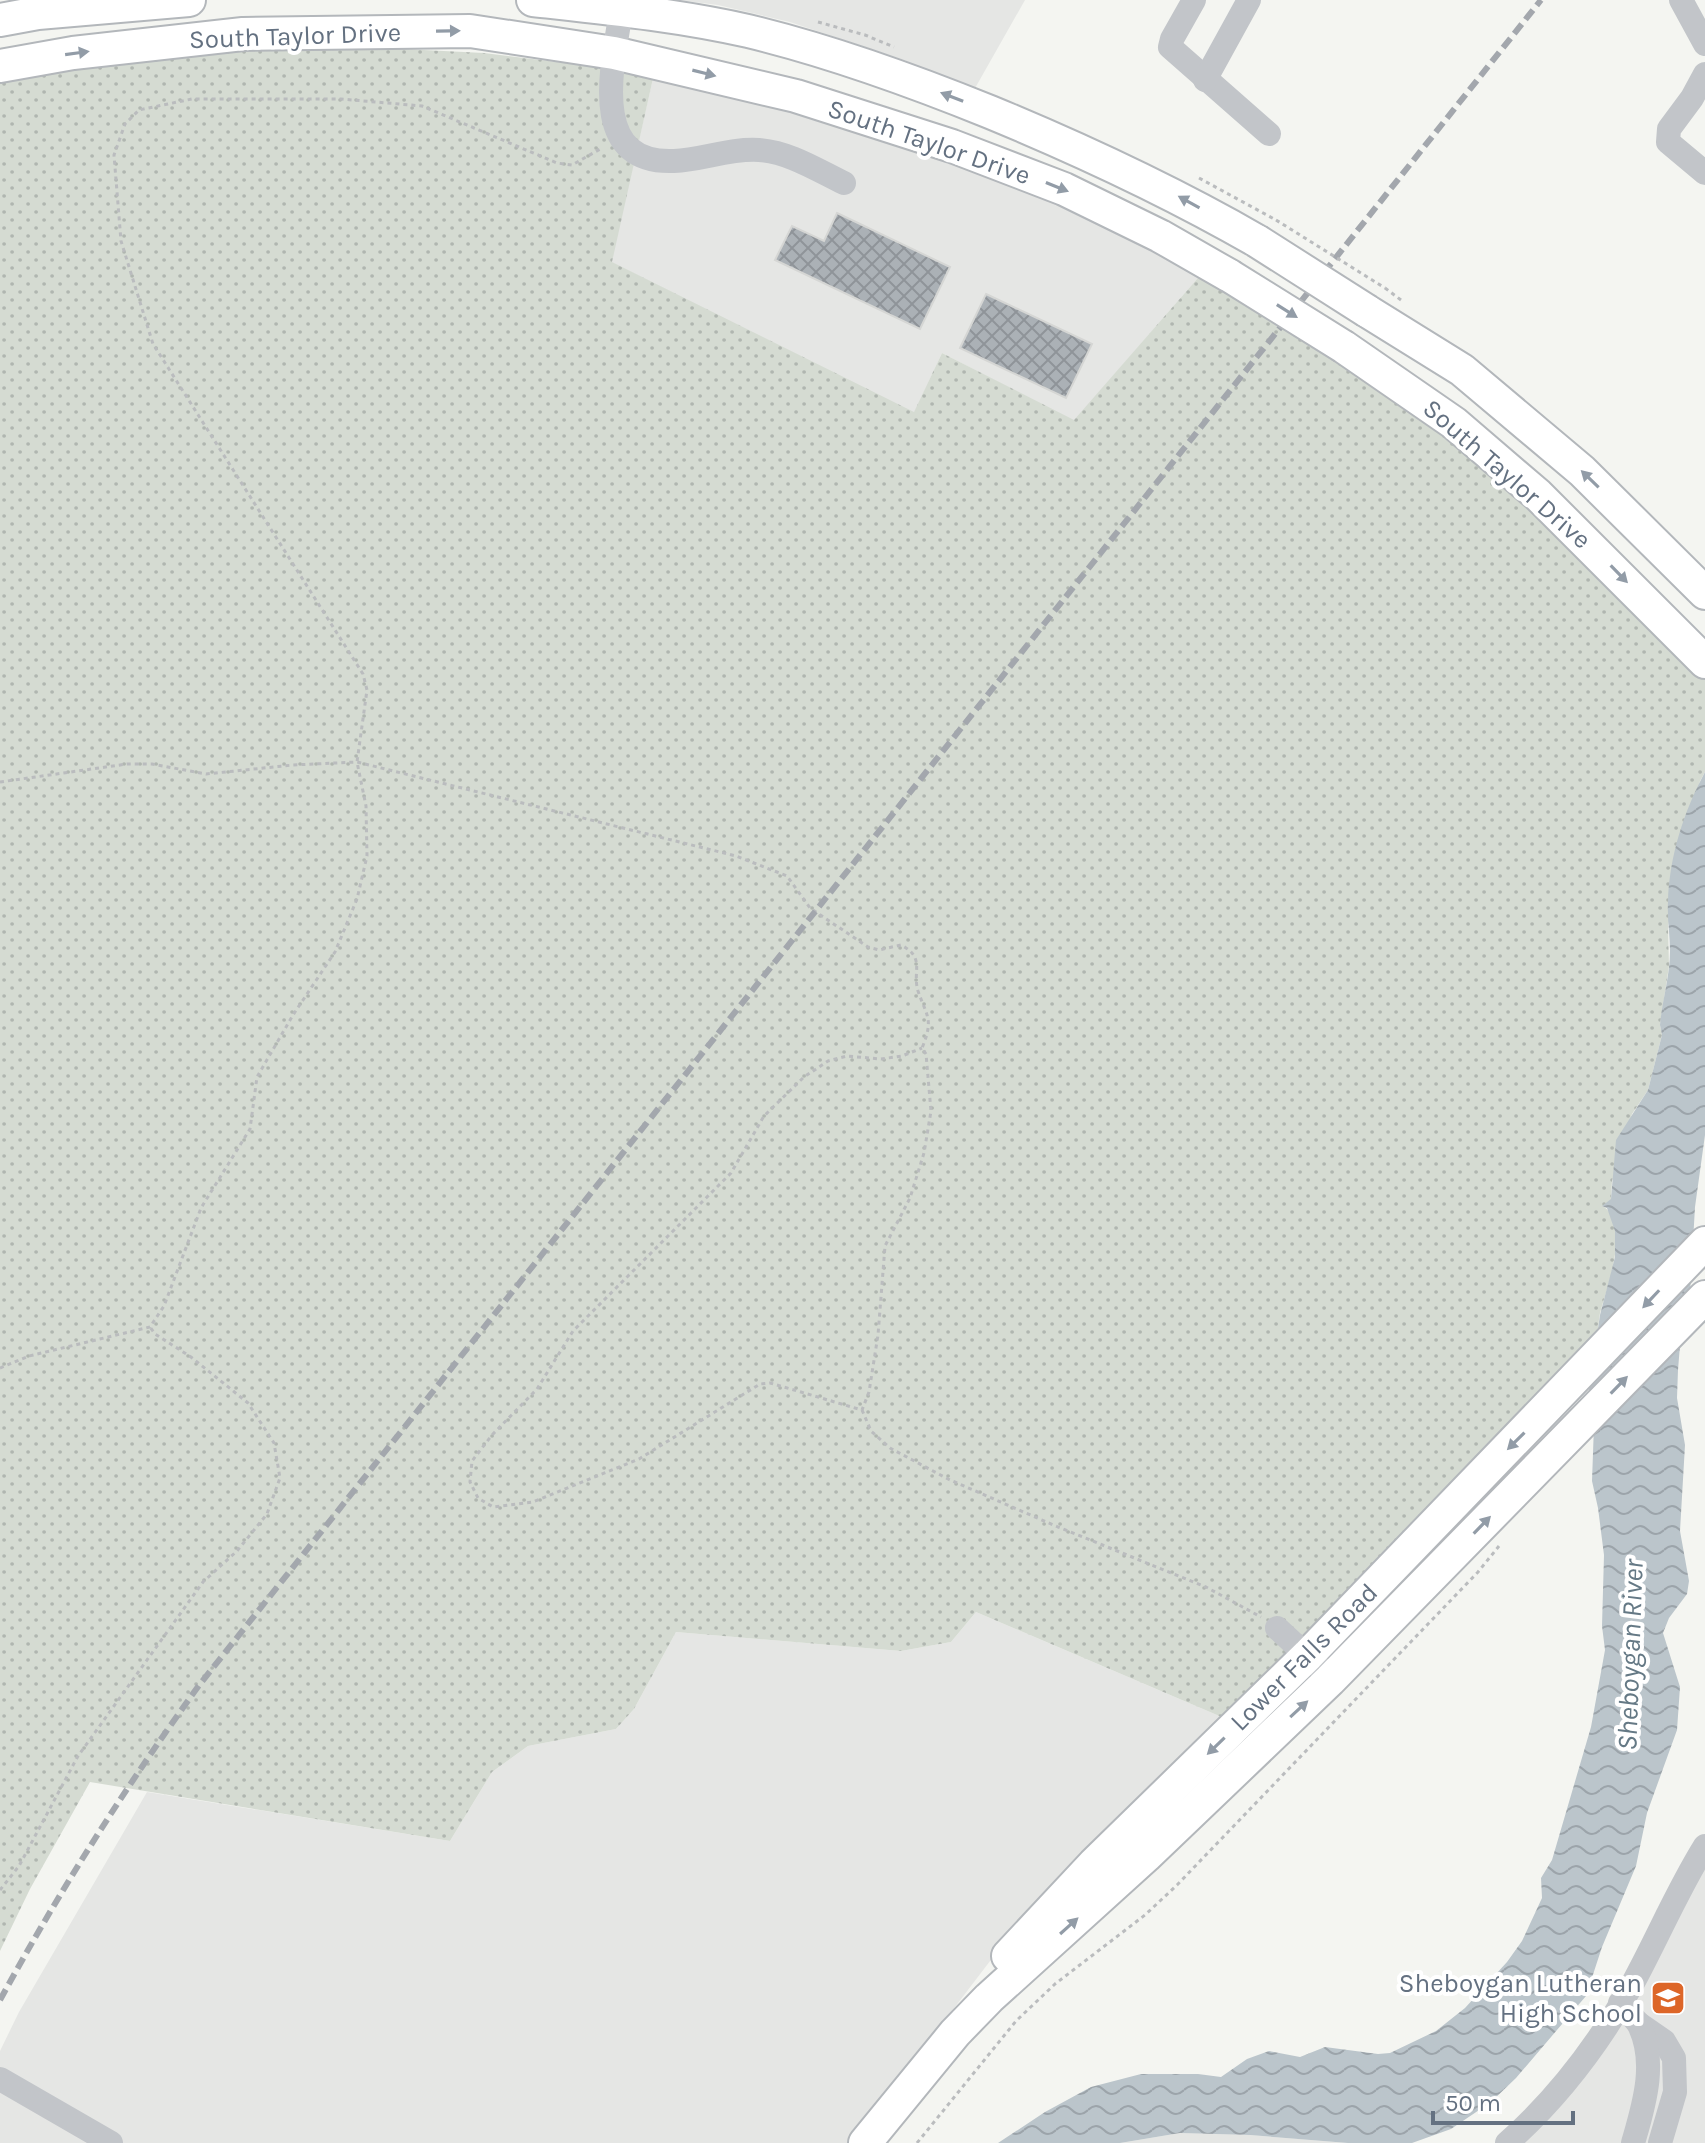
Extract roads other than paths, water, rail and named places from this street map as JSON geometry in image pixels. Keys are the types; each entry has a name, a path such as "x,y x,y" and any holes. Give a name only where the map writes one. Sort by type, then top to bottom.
{"main road":[{"name":"South Taylor Drive","path":"0,20 38,13 189,0"},
{"name":"South Taylor Drive","path":"533,0 622,5 747,31 840,55 1085,151 1186,200 1266,231 1376,300 1462,370 1582,471 1705,593"},
{"name":"South Taylor Drive","path":"0,66 73,53 243,34 470,31 614,53 796,96 952,146 1064,189 1160,236 1344,347 1454,423 1538,495 1705,662"},
{"name":"Lower Falls Road","path":"865,2143 1008,1956 1056,1904 1308,1655 1705,1243"},
{"name":"Lower Falls Road","path":"915,2080 989,1998 1146,1856 1330,1680 1703,1299"}],"street":[{"path":"1194,0 1170,47 1269,134"},
{"path":"1205,80 1249,0"},
{"path":"1681,0 1705,44"},
{"path":"622,5 614,53 612,118 619,138 629,150 660,161 738,150 776,152 844,183"},
{"path":"1705,74 1669,129 1668,142 1705,173"},
{"path":"1277,1628 1308,1655 1330,1680"},
{"path":"1507,2143 1563,2086 1620,2003 1705,1846"},
{"path":"1620,2003 1638,2023 1660,2037 1674,2058 1675,2092 1660,2143"},
{"path":"1633,2143 1647,2077 1646,2045 1638,2023"},
{"path":"0,2079 111,2143"}],"water":[{"name":"Sheboygan River","path":"1705,772 1705,1135 1695,1207 1690,1294 1681,1333 1677,1398 1685,1445 1680,1531 1689,1581 1687,1594 1669,1618 1663,1633 1680,1687 1677,1730 1647,1813 1636,1866 1602,1947 1586,1996 1516,2078 1491,2102 1451,2129 1412,2143 1348,2143 1180,2133 1120,2143 998,2143 1091,2087 1141,2074 1221,2077 1247,2059 1269,2051 1300,2057 1325,2047 1390,2053 1436,2031 1465,2008 1522,1941 1542,1898 1541,1878 1552,1860 1591,1727 1605,1650 1602,1626 1604,1555 1592,1481 1594,1425 1589,1390 1600,1315 1615,1257 1615,1231 1607,1208 1602,1206 1611,1199 1616,1140 1648,1090 1662,1035 1660,1025 1670,960 1668,908 1671,868 1684,818"}],"railway":[{"path":"0,2000 95,1839 200,1684 1541,0"}],"place":[{"name":"Sheboygan Lutheran High School","path":"1668,1998"}]}
